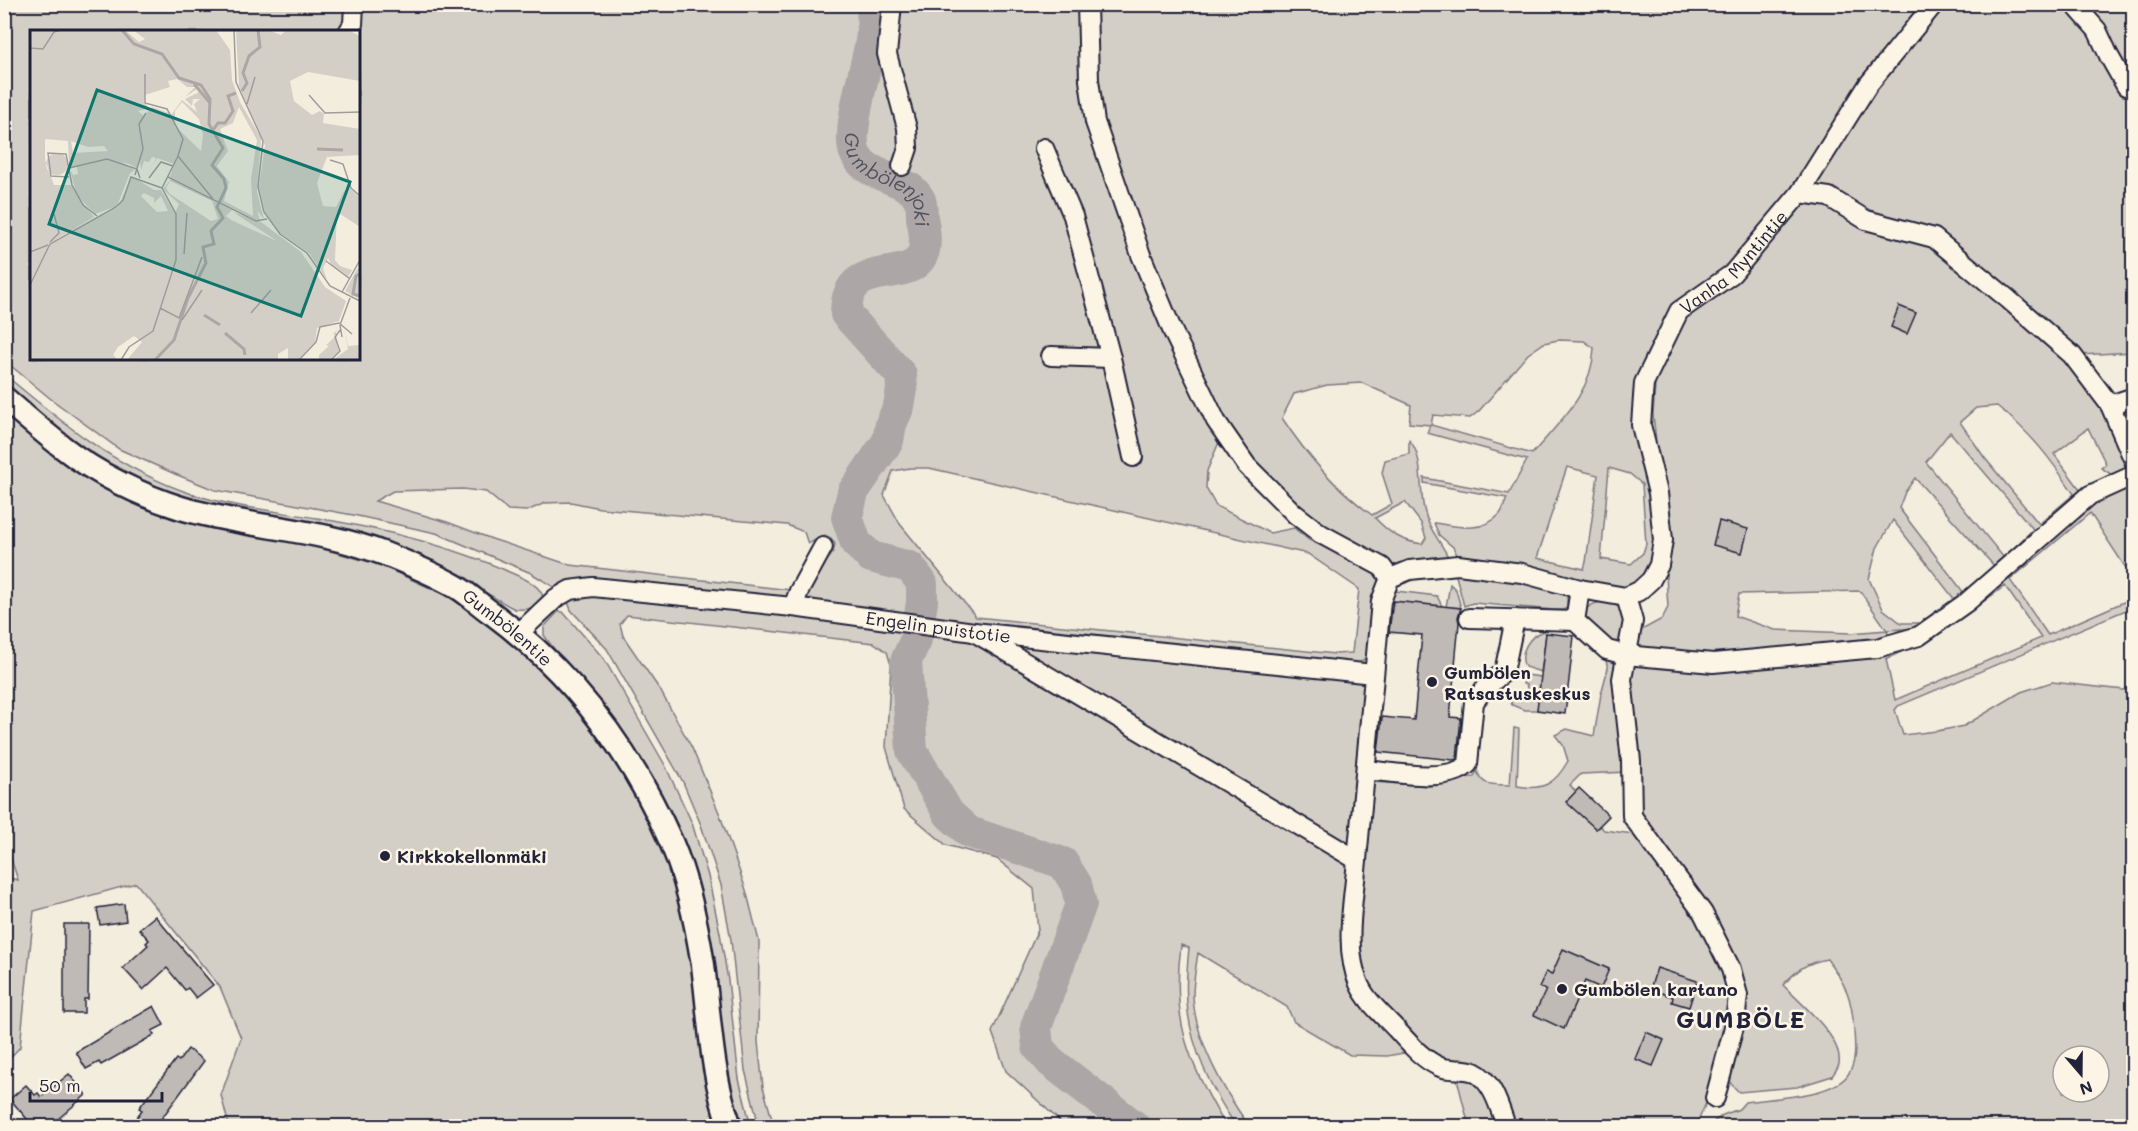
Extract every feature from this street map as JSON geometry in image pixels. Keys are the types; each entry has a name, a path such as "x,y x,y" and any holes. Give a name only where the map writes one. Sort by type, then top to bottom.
{"main road":[{"name":"Gumbölentie","path":"4,398 67,451 121,484 180,507 238,521 316,534 383,554 457,588 519,633 561,674 607,727 639,779 673,846 688,895 702,962 713,1053 723,1109 730,1126"}],"street":[{"path":"349,30 352,24 354,4"},
{"path":"892,4 887,54 907,128 908,148 903,166"},
{"path":"1088,4 1089,80 1095,122 1141,255 1173,332 1216,421 1247,466 1295,514 1321,534 1382,567 1390,578"},
{"name":"Vanha Myntintie","path":"1626,597 1639,591 1651,580 1659,564 1663,540 1658,493 1641,425 1644,383 1679,311 1732,274 1800,193 1868,85 1934,4"},
{"path":"2074,4 2097,30 2126,86"},
{"path":"1044,148 1073,216 1111,358 1133,458"},
{"path":"1800,193 1828,197 1866,219 1934,238 2072,355 2110,405 2133,461"},
{"path":"1051,356 1111,358"},
{"path":"2110,405 2133,397"},
{"path":"1468,618 1575,621 1607,650 1626,656 1713,663 1877,648 1919,636 1967,602 2090,495 2133,475"},
{"path":"793,607 823,547"},
{"path":"1506,1126 1497,1101 1487,1084 1474,1072 1439,1067 1424,1058 1367,998 1354,967 1352,930 1357,860 1381,601 1390,578 1410,570 1458,564 1522,573 1580,589 1626,597 1633,621 1622,679 1631,761 1632,816 1703,913 1731,969 1738,995 1735,1023 1715,1098"},
{"name":"Engelin puistotie","path":"519,633 556,598 570,590 593,586 793,607 974,632 1373,674"},
{"path":"1575,621 1580,589"},
{"path":"1366,770 1440,776 1462,771 1468,764 1474,702 1485,688 1504,672 1515,619"},
{"path":"974,632 1357,860"}],"shaded area":[{"path":"4,5 1930,5 1890,50 1763,229 1709,283 1665,316 1640,381 1657,508 1654,570 1630,590 1460,560 1453,547 1439,535 1434,523 1459,527 1484,525 1499,515 1507,498 1424,483 1424,478 1509,494 1527,460 1427,433 1430,425 1409,423 1411,405 1362,383 1327,385 1294,394 1282,418 1322,471 1372,515 1392,504 1382,473 1385,460 1409,454 1409,440 1417,454 1426,516 1449,559 1412,565 1390,565 1344,540 1323,526 1285,494 1221,417 1219,442 1207,471 1206,488 1216,506 1270,533 1294,528 1309,540 1372,567 1377,576 1379,589 1370,653 1361,662 1348,666 965,624 802,603 808,584 833,553 835,544 825,535 808,544 804,532 787,525 600,508 571,502 545,503 527,511 508,510 486,492 463,489 393,491 375,501 447,522 570,565 791,590 791,598 557,589 531,573 436,533 353,515 215,490 119,449 51,399 5,361","holes":["1558,340 1584,341 1594,348 1592,364 1581,393 1573,406 1532,454 1431,425 1433,415 1470,418 1479,411 1528,354 1544,343","1567,467 1598,475 1584,569 1537,558","929,468 1308,554 1359,589 1352,653 1335,654 976,617 900,524 884,495 893,471","1609,468 1630,474 1642,484 1646,544 1643,553 1631,564 1601,559","1405,502 1421,523 1426,538 1422,544 1408,541 1390,532 1375,518"]},
{"path":"1946,5 2133,5 2133,352 2080,355 1996,286 1949,239 1926,228 1870,214 1820,189 1816,184 1896,58"},
{"path":"1816,202 1923,238 2066,358 2103,410 2130,466 2112,475 2101,468 2106,464 2088,428 2054,454 2082,492 2013,560 1918,628 1888,630 1886,639 1712,659 1639,650 1637,643 1640,631 1662,619 1668,607 1659,466 1653,415 1656,371 1679,319 1804,203","holes":["1997,406 2009,416 2039,447 2074,494 2039,524 1984,457 1960,422 1976,408","1950,432 2033,529 2004,558 1926,462","1915,478 1995,567 1964,593 1899,508 1905,492","1893,520 1955,600 1921,623 1901,623 1883,609 1869,579 1877,548","1860,591 1887,630 1850,633 1775,630 1735,616 1739,594"]},
{"path":"4,374 92,443 165,484 222,502 365,527 413,538 459,552 522,578 539,589 543,599 531,608 515,609 435,562 407,550 327,529 195,503 162,491 90,452 47,420 5,384"},
{"path":"4,410 109,489 173,519 316,547 380,565 452,598 512,641 554,680 598,733 631,783 663,850 678,895 719,1126 229,1126 221,1095 241,1038 220,987 136,883 34,911 20,1047 5,1063 5,877 18,880 4,838"},
{"path":"2134,485 2133,579 2090,513 2010,580 2048,635 2133,598 2133,607 1898,706 1895,710 1903,735 1964,726 2021,692 2052,682 2133,691 2133,1126 1708,1126 1723,1115 1739,1109 1745,1102 1814,1092 1839,1083 1847,1076 1855,1055 1852,1010 1844,985 1827,959 1813,962 1793,975 1783,985 1819,1021 1834,1043 1839,1064 1832,1076 1797,1087 1739,1092 1731,1084 1728,1070 1709,1096 1696,1126 1469,1126 1457,1079 1432,1071 1409,1052 1387,1056 1350,1055 1294,1022 1287,1007 1198,953 1193,990 1195,1012 1212,1064 1249,1126 1236,1126 1205,1072 1194,1042 1187,996 1189,948 1181,945 1178,996 1186,1040 1192,1061 1226,1126 1065,1126 1006,1071 992,1032 1038,930 1034,889 997,859 946,845 904,809 886,747 891,665 887,652 874,643 627,615 620,624 623,636 660,690 692,748 720,815 746,890 759,941 758,1042 763,1087 774,1126 759,1126 745,1070 731,940 721,885 701,825 683,782 607,649 571,610 568,602 572,598 603,594 1357,679 1365,685 1372,782 1431,786 1457,778 1474,777 1477,770 1482,780 1489,784 1510,785 1514,728 1519,729 1517,786 1541,786 1553,780 1568,761 1563,745 1555,735 1567,729 1594,736 1608,668 1606,661 1596,653 1617,660 1629,772 1581,774 1570,785 1576,792 1567,802 1596,829 1600,826 1604,830 1640,835 1646,830 1637,788 1632,746 1631,661 1909,643 2085,505","holes":["2005,586 2041,638 1895,700 1886,659 1937,635"]},
{"path":"1455,572 1502,574 1567,593 1567,607 1563,610 1554,610 1473,603 1464,606"},
{"path":"1450,584 1456,590 1461,608 1446,607"},
{"path":"1396,591 1437,596 1442,606 1391,601 1391,594"},
{"path":"1601,602 1617,606 1628,619 1621,650 1593,633 1584,612 1591,605"},
{"path":"558,612 563,612 604,659 665,765 692,823 708,876 720,933 728,980 739,1079 751,1126 740,1126 733,1104 667,810 618,725 599,699 556,652 544,635 544,627"},
{"path":"1543,631 1546,633 1541,672 1525,667 1523,656 1529,641"},
{"path":"1526,675 1541,677 1537,710 1524,710 1512,705 1509,697 1513,694 1526,696 1527,685 1523,684"}],"building":[{"path":"1899,306 1916,313 1907,334 1891,327"},
{"path":"1719,521 1748,529 1742,553 1713,545"},
{"path":"1393,601 1461,608 1458,617 1450,717 1461,718 1457,758 1454,760 1378,752 1382,717 1414,720 1422,635 1389,632"},
{"path":"1546,633 1574,636 1565,714 1537,710"},
{"path":"1579,788 1609,816 1596,829 1566,802"},
{"path":"124,904 126,921 100,925 97,908"},
{"path":"155,916 213,985 196,998 188,988 185,990 167,968 143,990 123,968 148,945 146,943 149,940 139,929"},
{"path":"64,924 89,924 88,999 84,999 84,1013 64,1013"},
{"name":"Gumbölen kartano","path":"1563,949 1609,969 1601,988 1585,981 1564,1029 1534,1015 1546,990 1539,987 1546,972 1552,974"},
{"path":"1657,968 1697,981 1689,1007 1672,1002 1673,997 1650,989"},
{"path":"154,1006 164,1025 152,1031 154,1035 101,1065 99,1062 86,1069 76,1052"},
{"path":"1646,1032 1664,1040 1653,1066 1635,1059"},
{"path":"188,1049 204,1061 156,1126 142,1126 134,1121 142,1110 139,1108 176,1059 179,1061"},
{"path":"69,1074 86,1095 58,1119 64,1126 33,1126 10,1099 26,1085 35,1095 38,1093 41,1097"}],"waterway":[{"name":"Gumbölenjoki","path":"873,4 871,41 853,130 855,153 868,168 897,181 914,192 921,204 925,242 924,250 917,262 907,268 868,277 857,283 849,295 846,314 901,375 902,389 888,441 853,492 847,517 856,543 871,557 910,567 922,583 922,602 916,639 906,661 912,751 949,814 969,832 1063,863 1076,884 1081,904 1036,1027 1038,1047 1051,1062 1134,1126"}],"place":[{"name":"Gumbölen Ratsastuskeskus","path":"1432,682"},
{"name":"Kirkkokellonmäki","path":"385,856"},
{"name":"Gumbölen kartano","path":"1562,989"}],"district":[{"name":"GUMBÖLE","path":"1741,1018"}]}
